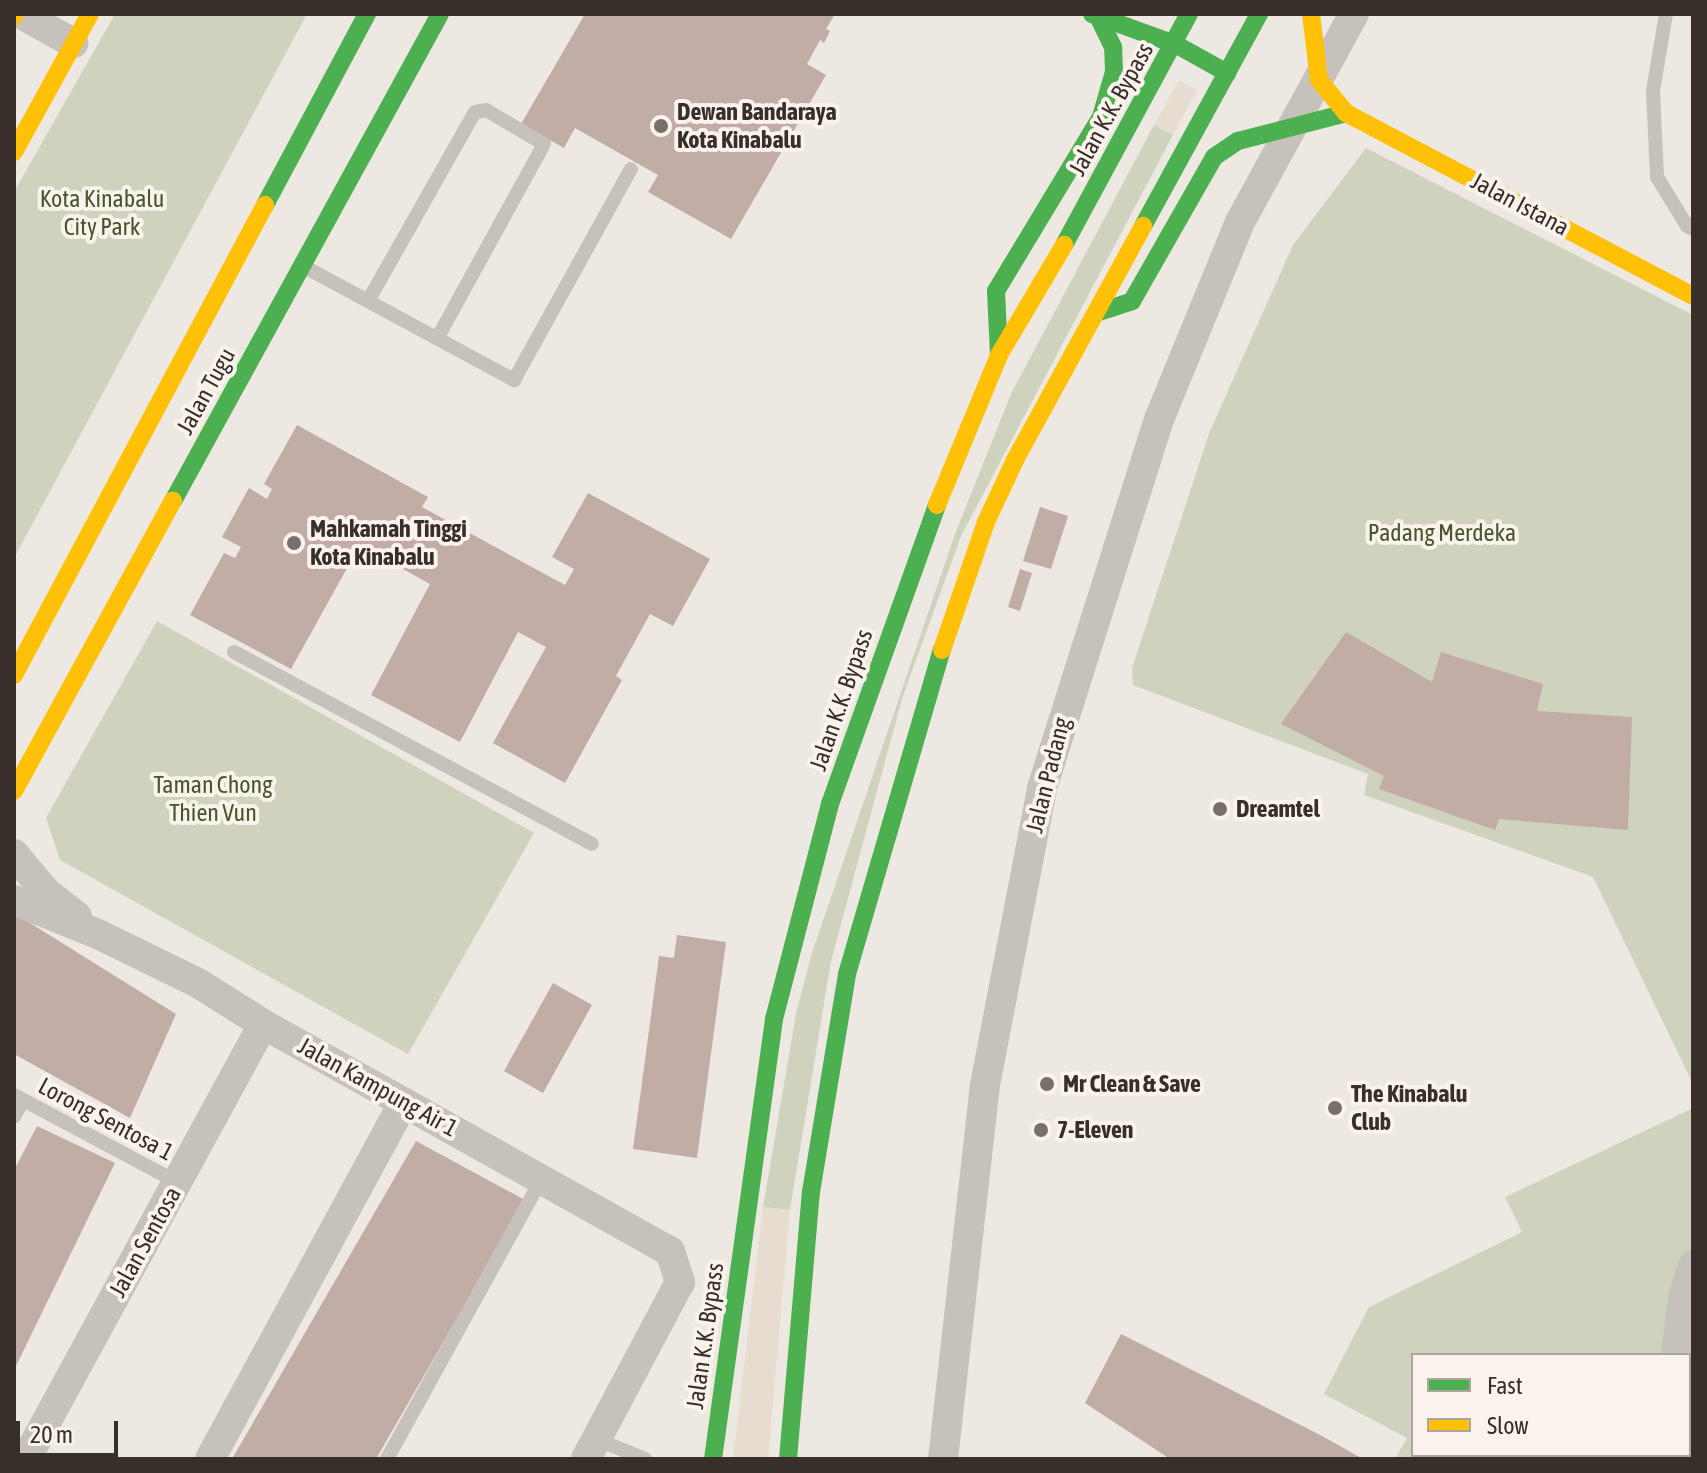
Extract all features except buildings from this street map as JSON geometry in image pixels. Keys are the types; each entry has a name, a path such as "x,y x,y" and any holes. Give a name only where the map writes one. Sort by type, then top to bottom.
{"main road":[{"path":"14,152 90,14"},
{"name":"Jalan Tugu","path":"14,675 367,14"},
{"name":"Jalan Tugu","path":"14,791 440,14"},
{"name":"Jalan K.K. Bypass","path":"713,1459 759,1108 774,1019 830,804 916,555 999,355 1189,14"},
{"path":"788,1459 811,1192 847,974 922,709 986,522 1015,460 1259,14"},
{"path":"1096,313 1132,301 1214,157 1238,141 1346,113 1319,80 1311,14"},
{"path":"1096,16 1175,44 1227,73"},
{"path":"999,355 996,291 1101,117 1114,72 1113,47 1096,16"},
{"name":"Jalan Istana","path":"1346,113 1693,296"}],"street":[{"name":"Jalan Padang","path":"943,1459 985,1085 1042,788 1160,417 1240,222 1289,127 1319,80 1354,14"},
{"path":"17,15 73,43"},
{"name":"Jalan Kampung Air 1","path":"14,854 46,892 100,935"},
{"name":"Jalan Kampung Air 1","path":"14,900 100,935 198,983 263,1024 656,1240 670,1251 680,1282 591,1449"},
{"name":"Jalan Sentosa","path":"26,1459 263,1024"},
{"path":"210,1459 404,1102"},
{"path":"1676,1353 1683,1298 1693,1265"}],"lane":[{"path":"1666,14 1653,91 1657,177 1687,226 1693,229"},
{"path":"368,301 475,112 486,110 544,144 437,339"},
{"path":"302,265 514,380 631,169"},
{"path":"234,652 592,844"},
{"path":"14,1117 19,1097"},
{"name":"Lorong Sentosa 1","path":"19,1097 177,1182"},
{"path":"387,1459 542,1178"},
{"path":"591,1449 645,1459"}],"green space":[{"name":"Kota Kinabalu City Park","path":"115,14 307,14 14,558 14,192"},
{"path":"1154,125 1173,135 961,536 902,699 831,961 790,1210 763,1207 796,1014 811,956 955,534 1011,394"},
{"name":"Padang Merdeka","path":"1366,148 1693,315 1693,1084 1593,877 1364,795 1368,774 1133,685 1132,668 1210,431 1293,245"},
{"name":"Taman Chong Thien Vun","path":"157,621 534,833 408,1054 60,860 46,818"},
{"path":"1693,1108 1693,1459 1395,1459 1407,1438 1324,1394 1369,1307 1522,1232 1505,1197"}],"shaded area":[{"path":"1179,80 1197,90 1173,135 1154,125"},
{"path":"763,1207 790,1210 768,1459 733,1459"}],"traffic: fast":[{"path":"265,205 367,14"},
{"path":"173,501 440,14"},
{"path":"1092,14 1175,44 1227,73"},
{"path":"1064,245 1189,14"},
{"path":"1143,226 1259,14"},
{"path":"999,355 996,291 1101,117 1114,72 1113,47 1099,18"},
{"path":"1096,313 1132,301 1214,157 1238,141 1346,113"},
{"path":"713,1459 774,1019 830,804 937,505"},
{"path":"788,1459 811,1192 847,974 942,650"}],"traffic: slow":[{"path":"14,152 90,14"},
{"path":"1311,14 1319,80 1346,113 1693,296"},
{"path":"14,675 265,205"},
{"path":"942,650 986,522 1015,460 1143,226"},
{"path":"937,505 999,355 1064,245"},
{"path":"14,791 173,501"}],"place":[{"name":"Dewan Bandaraya Kota Kinabalu","path":"661,126"},
{"name":"Mahkamah Tinggi Kota Kinabalu","path":"294,543"},
{"name":"Dreamtel","path":"1220,809"},
{"name":"Mr Clean & Save","path":"1047,1084"},
{"name":"The Kinabalu Club","path":"1335,1108"},
{"name":"7-Eleven","path":"1041,1130"}]}
